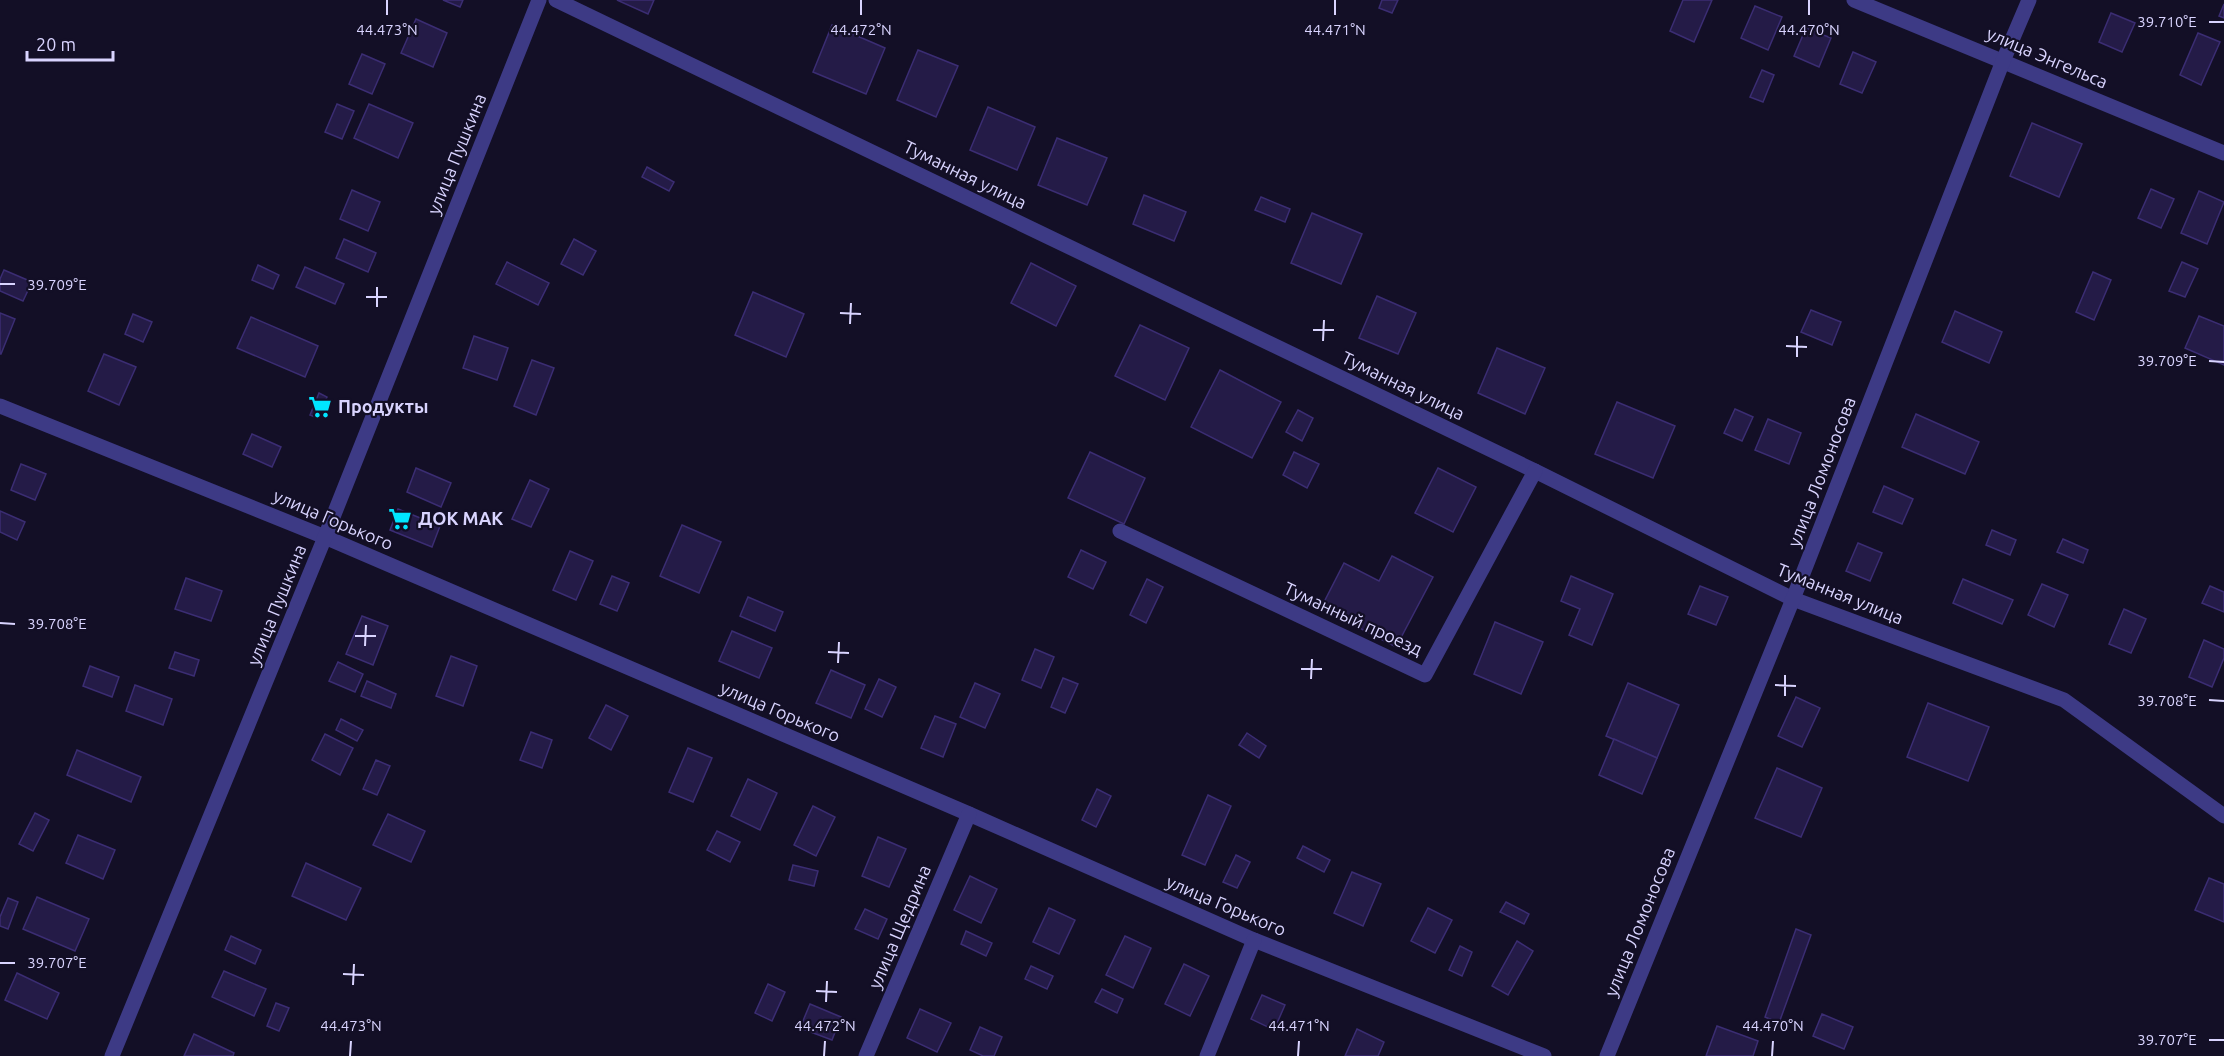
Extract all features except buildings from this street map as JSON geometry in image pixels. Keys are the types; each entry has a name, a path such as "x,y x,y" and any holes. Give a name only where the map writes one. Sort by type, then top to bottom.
{"street":[{"name":"улица Пушкина","path":"112,1056 326,537 539,0"},
{"name":"Туманная улица","path":"556,0 1535,471 1793,599 2064,700 2224,816"},
{"name":"улица Энгельса","path":"1854,0 2224,153"},
{"name":"улица Ломоносова","path":"1607,1056 1793,599 2003,61 2029,0"},
{"name":"улица Горького","path":"0,406 326,537 969,814 1254,940 1544,1056"},
{"name":"Туманный проезд","path":"1120,531 1425,675 1535,471"},
{"name":"улица Щедрина","path":"866,1056 969,814"},
{"path":"1207,1056 1254,940"}],"place":[{"name":"Продукты","path":"320,407"},
{"name":"ДОК МАК","path":"400,519"}]}
